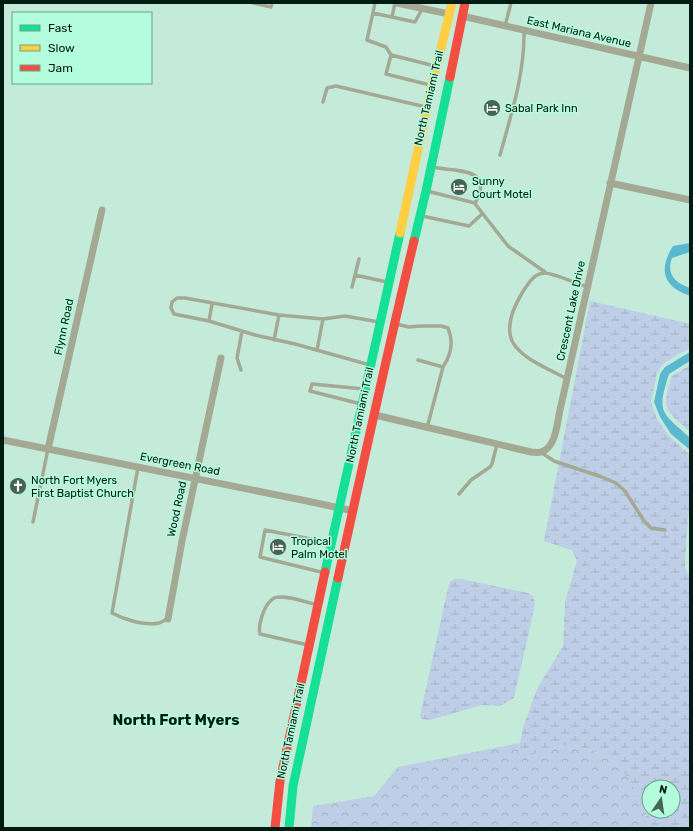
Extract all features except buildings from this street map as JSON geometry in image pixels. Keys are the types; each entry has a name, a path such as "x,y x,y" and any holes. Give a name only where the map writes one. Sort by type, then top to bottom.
{"main road":[{"name":"North Tamiami Trail","path":"275,828 280,781 296,706 396,246 436,66 452,3"},
{"path":"460,3 462,16"},
{"name":"North Tamiami Trail","path":"289,828 294,786 302,743 394,324 426,191 465,3"},
{"path":"449,14 453,27 452,48 454,56"},
{"path":"406,201 409,205 410,213 408,231 413,243"},
{"path":"396,246 402,257 401,278 403,287"},
{"path":"296,706 297,738 302,743"},
{"path":"288,747 292,750 294,756 291,772 294,786"}],"street":[{"path":"396,3 449,14"},
{"name":"Crescent Lake Drive","path":"541,452 549,447 553,439 651,3"},
{"name":"East Mariana Avenue","path":"462,16 690,68"},
{"path":"610,183 690,200"},
{"name":"Flynn Road","path":"48,449 102,210"},
{"name":"Wood Road","path":"168,619 182,541 221,358"},
{"path":"375,415 531,452 541,452"},
{"name":"Evergreen Road","path":"3,440 307,500 352,511"}],"lane":[{"path":"253,3 271,7 272,3"},
{"path":"375,3 367,40 386,47 390,55 386,74 432,85"},
{"path":"392,17 396,3"},
{"path":"505,26 511,3"},
{"path":"373,13 415,22 422,8"},
{"path":"500,155 512,112 524,56 524,30"},
{"path":"390,55 436,66"},
{"path":"323,102 327,88 336,86 427,107"},
{"path":"431,166 450,170 466,171 478,178 482,186 480,195 475,203"},
{"path":"426,191 475,203 508,246 545,272 587,287"},
{"path":"419,216 469,226 482,214"},
{"path":"352,287 358,259"},
{"path":"545,272 537,274 529,281 518,300 510,323 510,335 515,347 525,356 567,379"},
{"path":"355,275 388,283"},
{"path":"370,365 209,321 174,314 171,308 172,302 177,298 185,298 279,315 323,319 345,316 380,322"},
{"path":"209,321 212,304"},
{"path":"274,340 279,315"},
{"path":"317,350 323,319"},
{"path":"394,324 409,327 441,326 448,328 451,336 451,351 443,367 427,428"},
{"path":"241,370 237,358 242,331"},
{"path":"418,360 443,367"},
{"path":"362,404 310,391 312,384 365,389"},
{"path":"459,494 471,480 490,467 497,444"},
{"path":"33,522 48,449"},
{"path":"541,452 554,461 616,483 625,491 647,525 651,528 665,530"},
{"path":"138,467 112,613 121,618 144,623 159,623 168,619"},
{"path":"325,573 260,557 265,530 332,543"},
{"path":"309,646 260,634 259,629 264,609 274,598 281,597 294,599 318,605"}],"green space":[{"path":"590,301 690,324 690,348 662,365 657,373 651,402 657,419 669,436 690,455 690,499 685,568 690,577 690,828 651,828 647,819 681,819 681,779 641,779 641,803 628,778 621,770 613,762 594,751 573,746 561,746 517,760 523,727 538,687 563,646 565,602 577,561 572,550 544,541"},
{"path":"690,365 690,432 671,414 666,403 666,397 672,376"},
{"path":"455,579 528,593 533,596 535,603 534,609 514,698 500,706 482,705 430,720 422,719 420,716 447,592 450,582"},
{"path":"520,743 517,760 561,746 584,748 594,751 613,762 628,778 641,803 641,819 647,819 651,828 311,828 313,806 374,796 398,767"}],"water":[{"path":"690,243 690,252 672,258 670,269 676,281 690,288 690,296 674,288 669,283 665,270 668,255 673,246"},
{"path":"690,352 690,361 669,374 663,397 663,405 664,411 668,417 690,438 690,450 671,434 660,417 654,402 660,374 665,367"}],"traffic: fast":[{"path":"414,241 450,77"},
{"path":"325,572 400,233"},
{"path":"289,828 293,786 338,578"}],"traffic: slow":[{"path":"400,233 432,85 452,3"}],"traffic: jam":[{"path":"450,77 465,3"},
{"path":"338,578 414,241"},
{"path":"275,828 280,781 325,572"}],"place":[{"name":"Sabal Park Inn","path":"492,108"},
{"name":"Sunny Court Motel","path":"459,187"},
{"name":"North Fort Myers First Baptist Church","path":"18,486"},
{"name":"Tropical Palm Motel","path":"278,547"}],"district":[{"name":"North Fort Myers","path":"176,720"}]}
